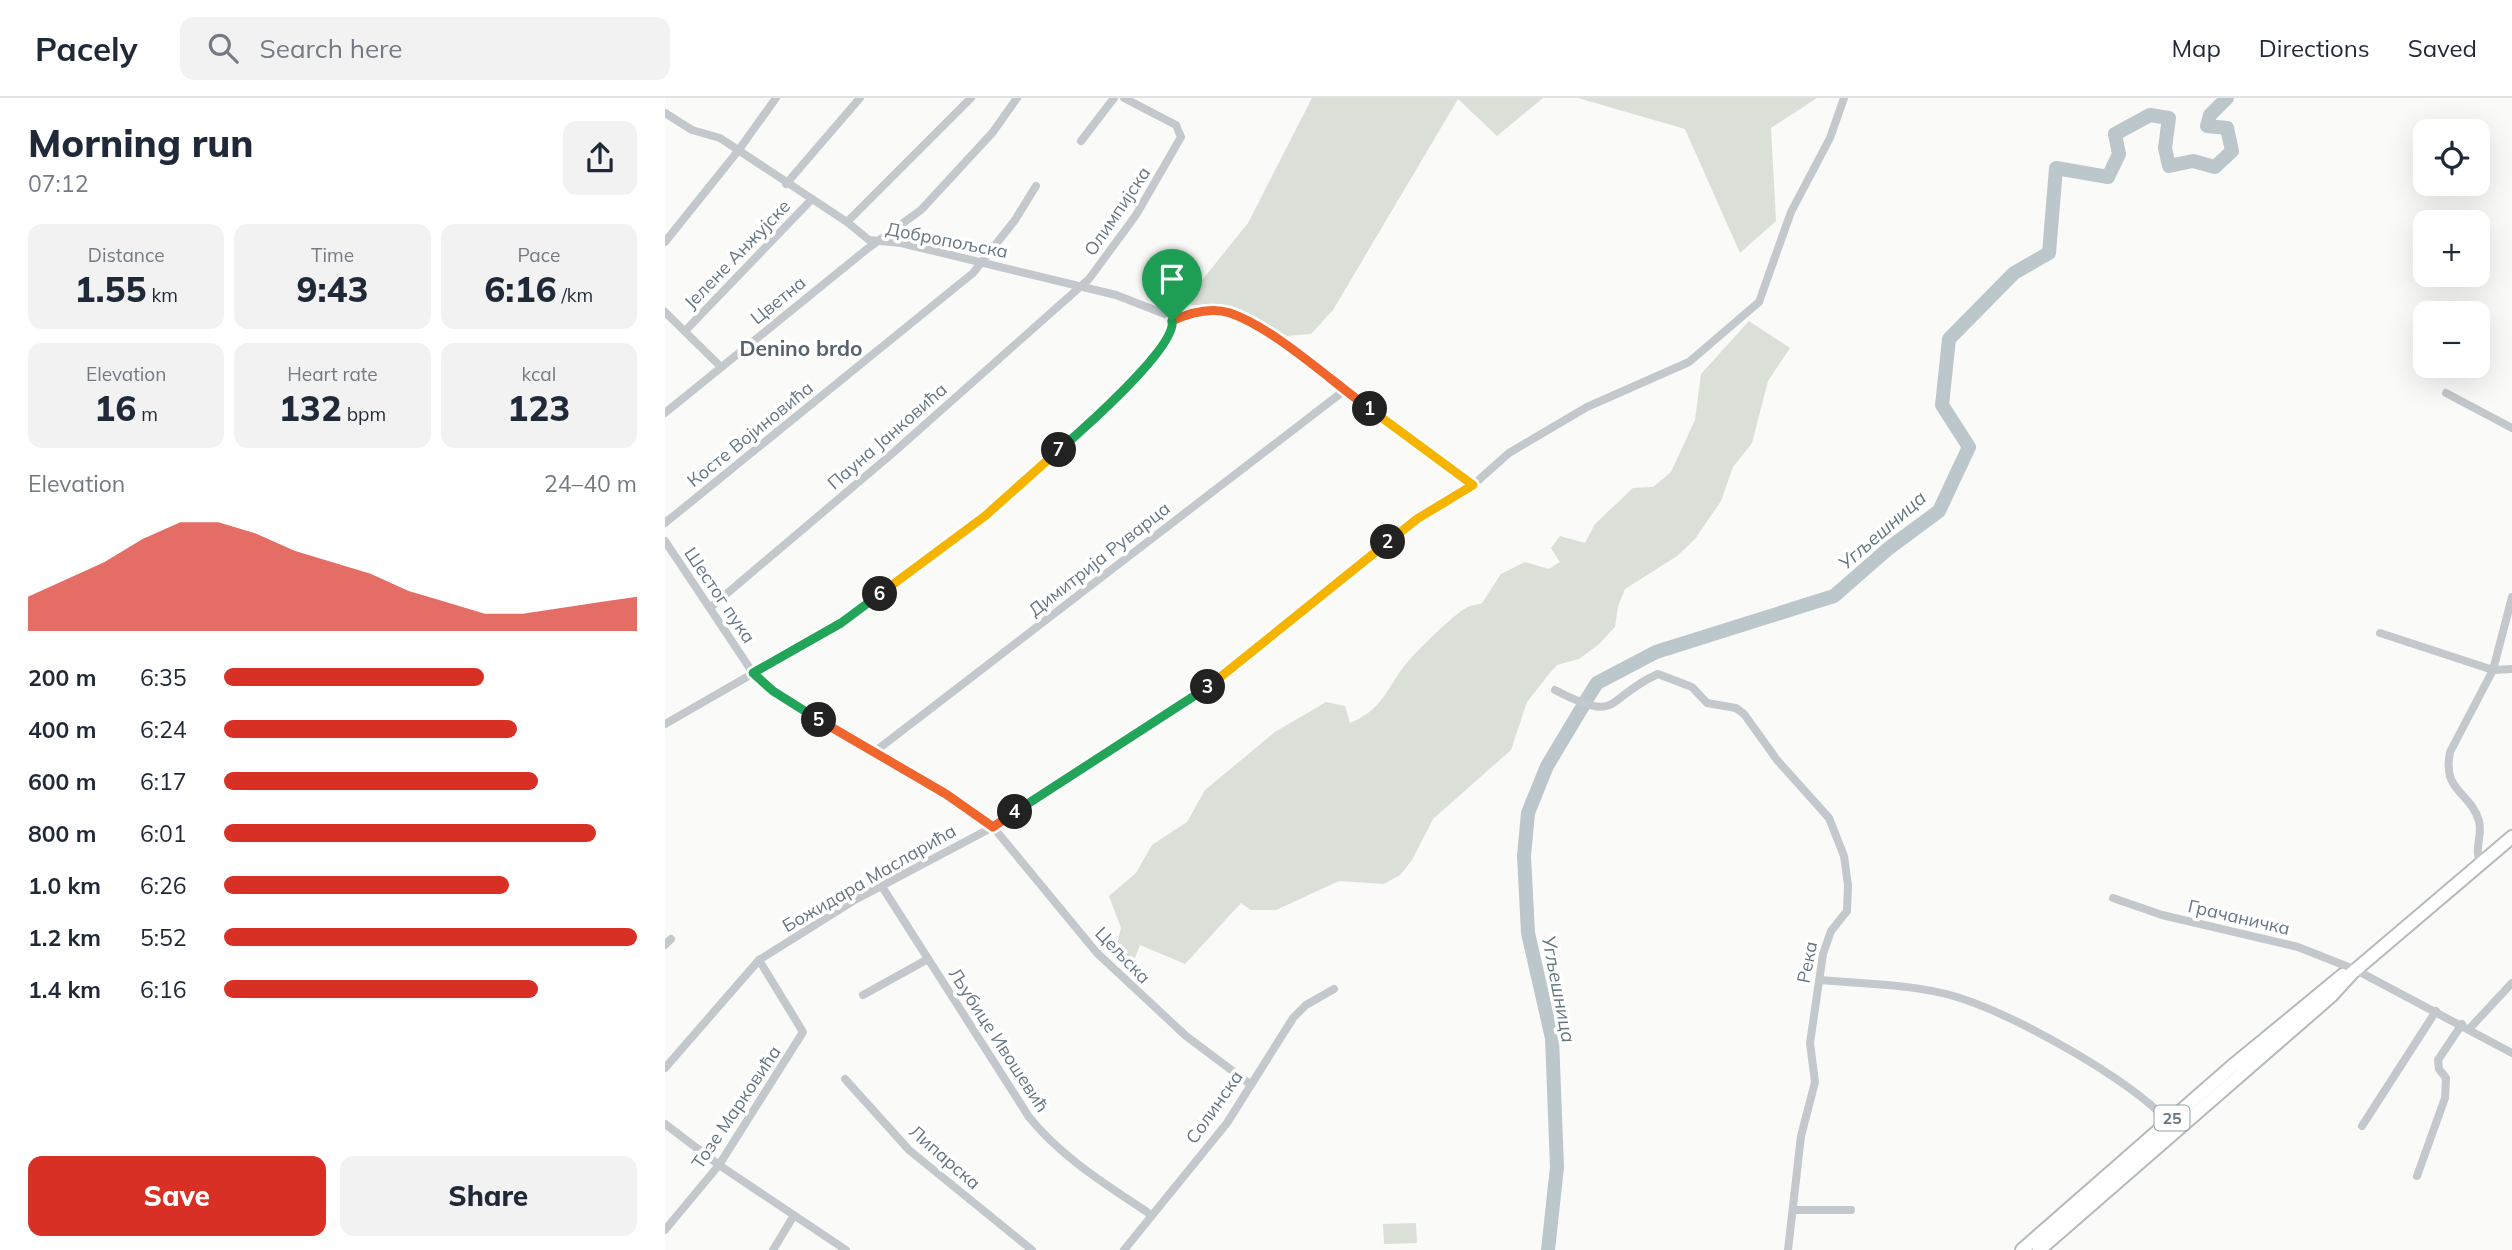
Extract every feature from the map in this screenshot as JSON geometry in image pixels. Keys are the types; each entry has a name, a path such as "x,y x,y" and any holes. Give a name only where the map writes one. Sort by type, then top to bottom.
{"main road":[{"name":"25","path":"2039,1250 2331,996 2354,971 2512,837"},
{"name":"25","path":"2022,1250 2168,1121 2342,975 2354,971"}],"street":[{"path":"665,242 738,151 776,98"},
{"path":"786,184 860,98"},
{"path":"847,222 971,98"},
{"name":"Цветна","path":"665,412 867,249 881,242 921,210 993,132 1017,98"},
{"path":"1081,141 1114,98"},
{"name":"Олимпијска","path":"1080,286 1089,279 1136,215 1181,137 1176,125 1123,98"},
{"name":"Божидара Масларића","path":"665,1068 759,960 881,885 993,827 1191,701 1417,519 1473,485 1509,453 1587,407 1689,362 1759,302 1791,212 1830,138 1844,98"},
{"name":"Добропољска","path":"665,113 692,130 720,138 847,222 869,240 901,243 1116,295 1171,318"},
{"name":"Косте Војиновића","path":"665,523 973,273 1036,187"},
{"name":"Јелене Анжујске","path":"685,331 812,199"},
{"name":"Пауна Јанковића","path":"711,607 894,452 1080,286"},
{"path":"665,724 841,623 985,516 1099,415 1168,339 1171,318 1203,311 1231,313 1285,344 1473,485"},
{"path":"665,312 721,367"},
{"name":"Димитрија Руварца","path":"873,753 1345,390"},
{"path":"2446,393 2512,428"},
{"name":"Шестог пука","path":"665,541 753,673 773,691 873,753 946,794 993,827"},
{"path":"2481,864 2477,855 2480,830 2478,818 2451,784 2447,766 2450,752 2493,670 2512,597"},
{"path":"2380,633 2493,670 2512,669"},
{"name":"Река","path":"1555,690 1590,708 1602,708 1615,703 1643,681 1658,674 1674,678 1692,687 1707,703 1736,708 1744,714 1777,760 1829,818 1844,856 1848,885 1847,911 1826,940 1810,1042 1815,1082 1801,1136 1788,1250"},
{"name":"Цељска","path":"993,827 1097,953 1186,1036 1250,1084"},
{"name":"Љубице Ивошевић","path":"881,885 1040,1131 1076,1164 1150,1214"},
{"name":"Грачаничка","path":"2113,898 2162,915 2298,947 2436,1011 2512,1053"},
{"path":"863,995 927,959"},
{"name":"Тозе Марковића","path":"665,1230 719,1165 803,1032 759,960"},
{"path":"1820,980 1931,991 2023,1024 2136,1092 2168,1121"},
{"path":"2417,1176 2445,1098 2446,1078 2439,1069 2438,1060 2466,1026 2512,983"},
{"name":"Солинска","path":"1124,1250 1150,1214 1227,1123 1293,1017 1306,1005 1334,989"},
{"path":"2362,1126 2436,1011"},
{"name":"Липарска","path":"845,1079 909,1150 1032,1250"},
{"path":"665,1124 793,1217 846,1250"},
{"path":"1793,1210 1851,1209"},
{"path":"773,1250 793,1217"}],"shaded area":[{"path":"1312,98 1543,98 1497,136 1458,99 1333,310 1311,334 1273,337 1230,309 1183,304 1248,223"},
{"path":"1578,98 1817,98 1771,128 1776,221 1740,253 1685,129"},
{"path":"1749,321 1790,348 1768,381 1752,443 1733,467 1721,501 1695,539 1677,556 1625,589 1618,606 1615,627 1598,645 1579,659 1557,665 1549,674 1527,702 1511,750 1433,819 1412,860 1400,875 1384,884 1339,881 1276,910 1251,910 1241,903 1185,964 1140,945 1129,974 1114,957 1121,928 1109,896 1136,873 1152,845 1187,822 1205,790 1275,732 1326,702 1345,706 1350,723 1369,713 1414,655 1460,612 1482,603 1501,574 1525,562 1549,569 1560,562 1551,548 1560,536 1585,543 1595,524 1633,488 1653,487 1671,472 1695,420 1701,374"},
{"path":"1416,1223 1417,1243 1384,1244 1383,1224"}],"waterway":[{"name":"Угљешница","path":"1585,702 1597,683 1656,652 1834,596 1889,548 1939,511 1969,447 1942,405 1949,339 2014,273 2049,253 2056,168 2108,177 2119,154 2115,134 2150,115 2169,118 2165,148 2169,166 2193,161 2215,167 2232,151 2227,128 2207,126 2210,115 2227,98"},
{"name":"Угљешница","path":"1548,1250 1557,1167 1552,1038 1528,933 1524,856 1528,813 1547,766 1583,706"}],"district":[{"name":"Denino brdo","path":"801,348"}],"route":[{"path":"1203,311 1231,313 1285,344 1473,485 1417,519 1191,701 993,827 946,794 873,753 773,691 753,673 841,623 985,516 1099,415 1168,339 1172,321 1203,311"}]}
